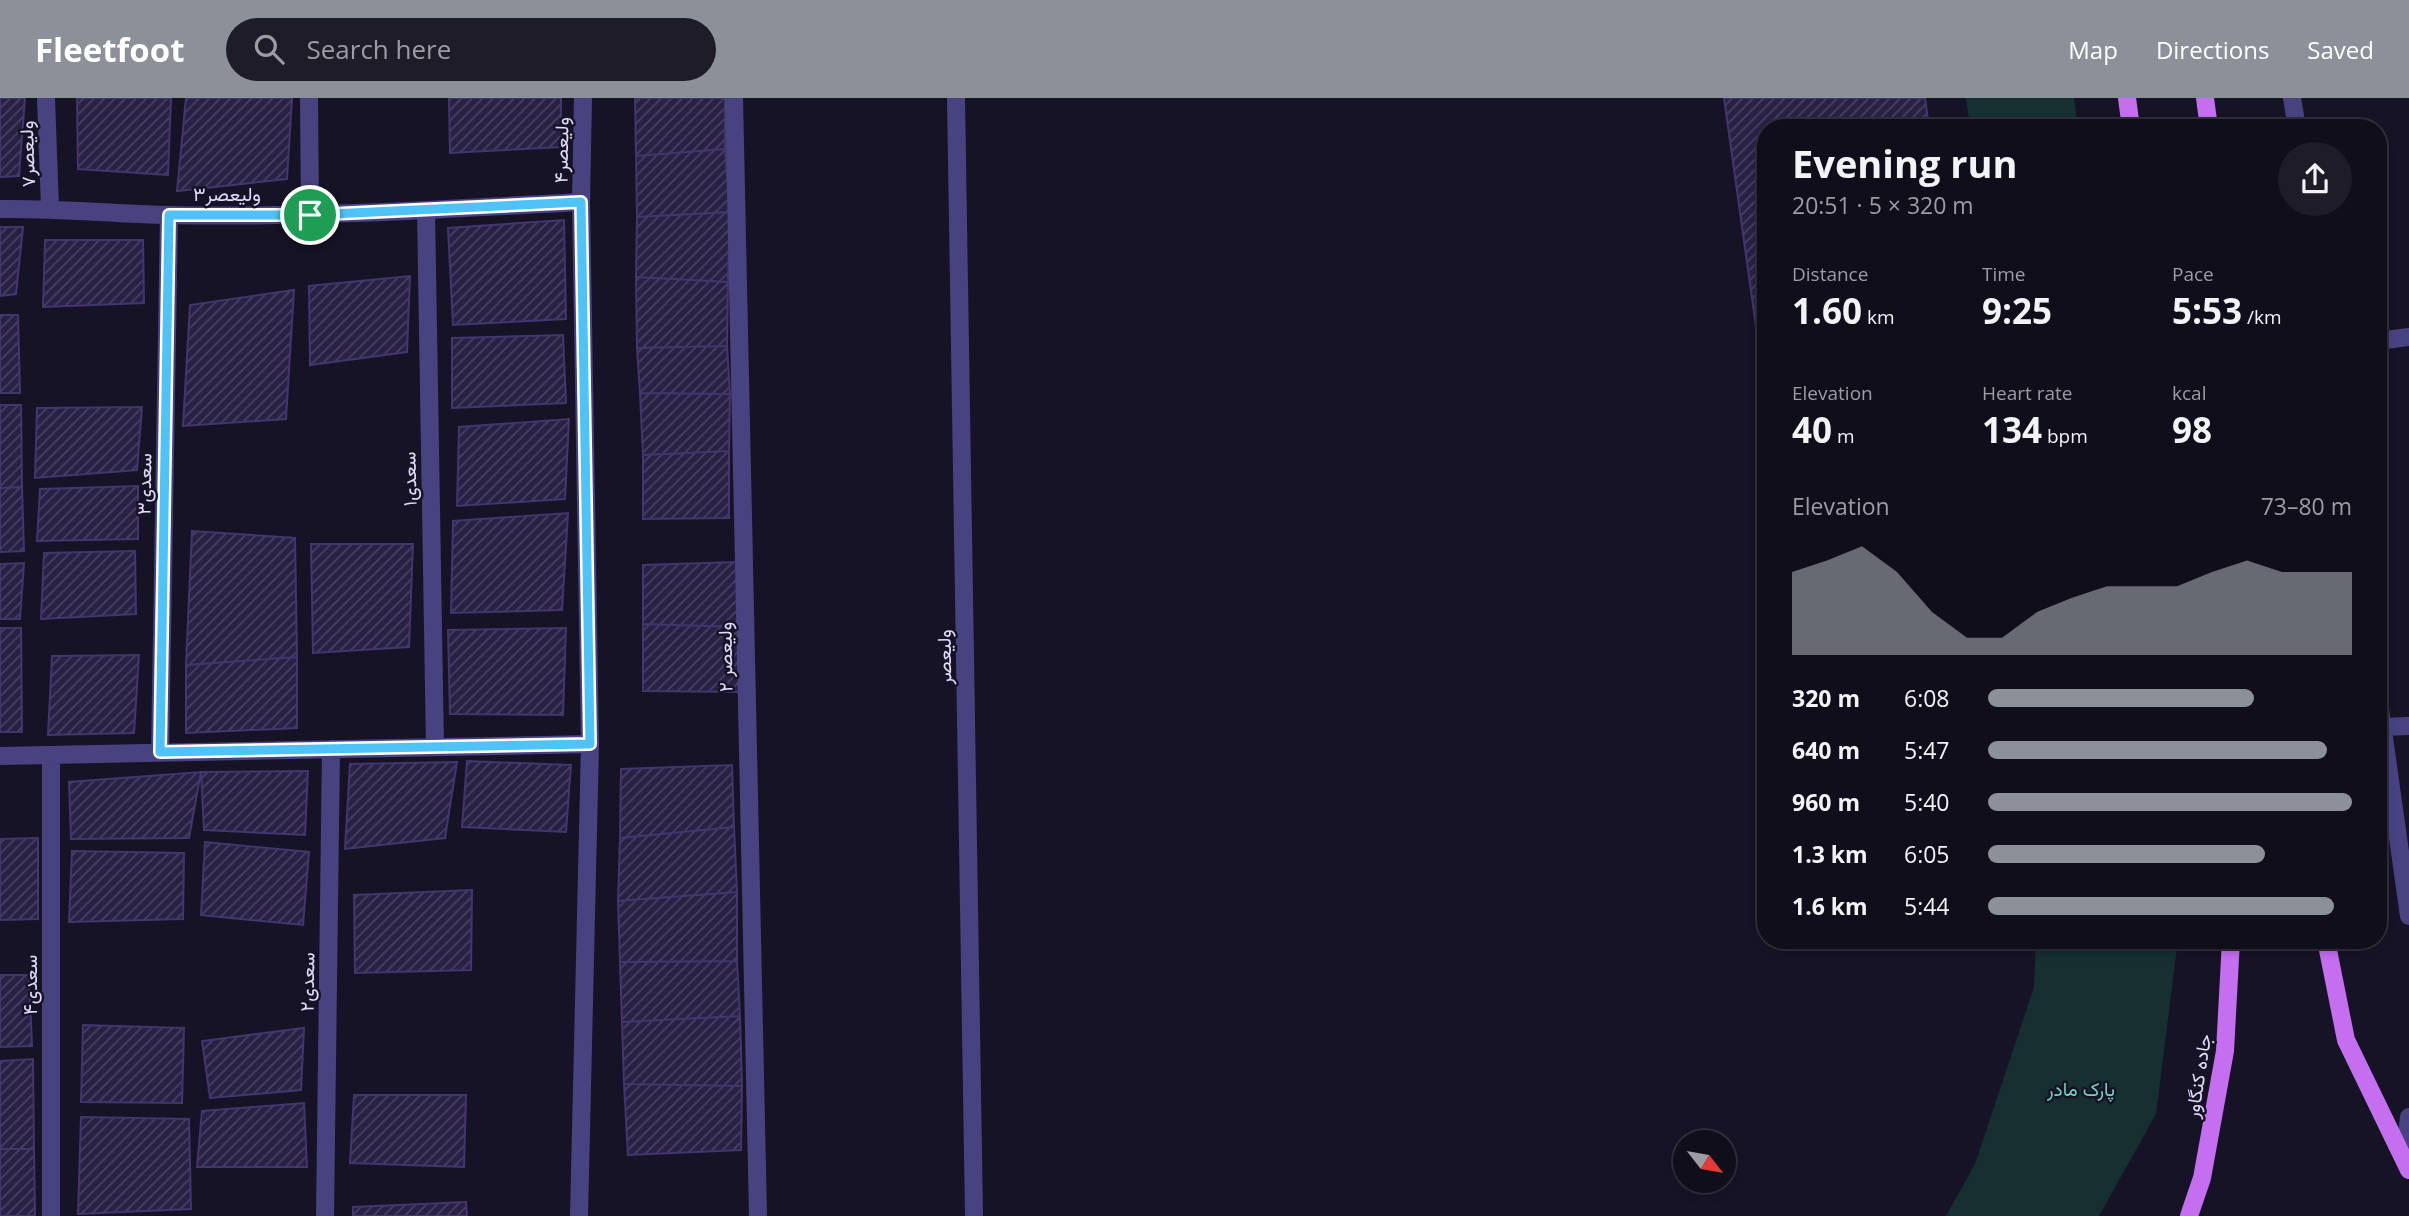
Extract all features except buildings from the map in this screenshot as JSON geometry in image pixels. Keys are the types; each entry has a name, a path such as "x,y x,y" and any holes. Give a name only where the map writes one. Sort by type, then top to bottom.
{"main road":[{"path":"2127,98 2130,119"},
{"path":"2205,98 2208,119"},
{"name":"جاده کنگاور","path":"2189,1216 2202,1178 2225,1051 2231,949"},
{"path":"2328,949 2346,1040 2407,1164"}],"street":[{"name":"ولیعصر۷","path":"46,98 51,208"},
{"path":"309,98 310,215"},
{"name":"ولیعصر۴","path":"579,1216 590,744 581,202 583,98"},
{"name":"ولیعصر ۲","path":"734,98 758,1216"},
{"name":"ولیعصر","path":"956,98 974,1216"},
{"path":"2292,98 2296,119"},
{"name":"ولیعصر۳","path":"0,209 51,208 169,215 310,215 581,202"},
{"name":"سعدی۱","path":"426,210 435,747"},
{"name":"سعدی۳","path":"160,752 169,215"},
{"path":"2387,340 2409,337"},
{"path":"2387,727 2409,726"},
{"path":"0,756 590,744"},
{"name":"سعدی۲","path":"325,1216 331,749"},
{"name":"سعدی۴","path":"51,755 51,1216"},
{"path":"2387,756 2409,916"},
{"path":"2407,1164 2409,1117"}],"green space":[{"path":"1966,98 2074,98 2077,119 1969,119"},
{"name":"پارک مادر","path":"2036,949 2177,949 2156,1114 2099,1216 1946,1216 1975,1164 2034,987"}],"route":[{"path":"581,202 590,744 160,752 169,215 310,215 581,202"}]}
